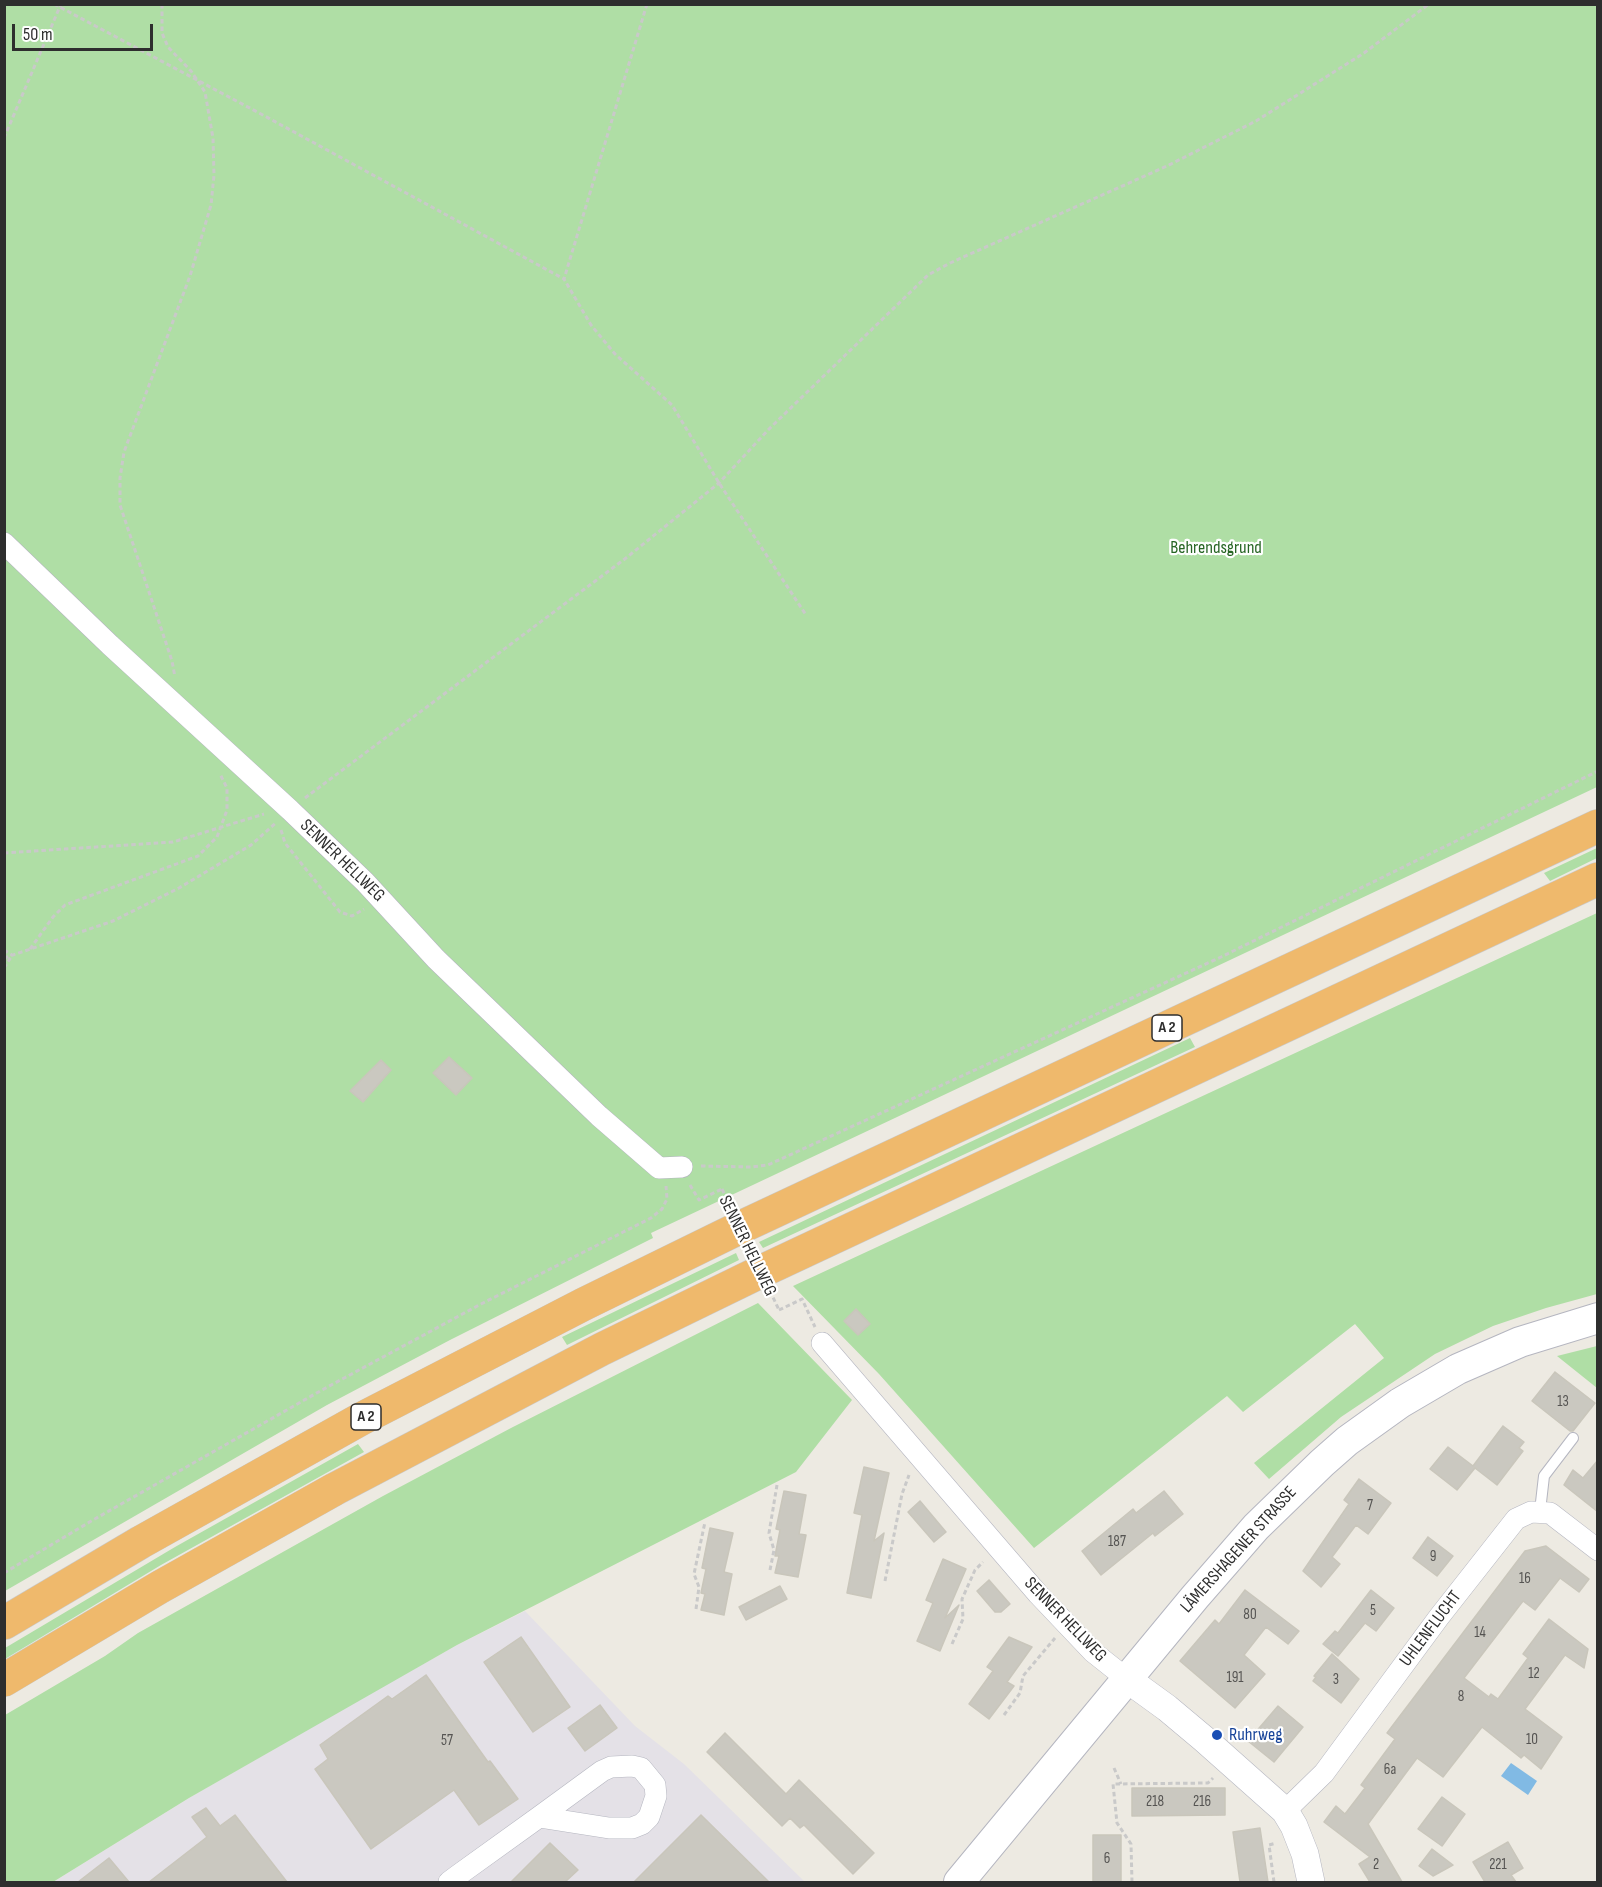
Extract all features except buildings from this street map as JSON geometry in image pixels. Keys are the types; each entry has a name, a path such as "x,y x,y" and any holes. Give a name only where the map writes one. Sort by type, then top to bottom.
{"highway":[{"name":"A 2","path":"4,1623 361,1419 575,1308 737,1229 1598,826"},
{"path":"4,1680 160,1587 335,1489 602,1349 758,1273 1598,879"}],"main road":[{"name":"LÄMERSHAGENER STRASSE","path":"959,1882 1195,1597 1256,1527 1306,1477 1354,1436 1400,1403 1458,1369 1520,1342 1598,1318"}],"street":[{"name":"SENNER HELLWEG","path":"4,543 182,711 284,816 379,896 445,967 599,1116 659,1168"},
{"path":"659,1168 685,1175"},
{"name":"SENNER HELLWEG","path":"822,1342 998,1547 1093,1652 1167,1708 1285,1811 1299,1836 1311,1882"},
{"path":"1540,1511 1550,1512 1598,1550"},
{"name":"UHLENFLUCHT","path":"1285,1811 1324,1773 1439,1617 1516,1519 1540,1511"},
{"path":"448,1882 538,1817 602,1771 611,1767 641,1768 655,1785 656,1796 649,1817 642,1824 632,1828 609,1828 538,1817"}],"lane":[{"path":"1540,1511 1544,1476 1573,1438"}],"path":[{"path":"54,4 564,279 597,332 615,354 672,405 719,483 806,615"},
{"path":"162,4 162,33 168,47 191,71 205,92 213,138 214,175 211,205 190,276 124,452 120,478 120,505 172,661 182,711"},
{"path":"564,279 647,4"},
{"path":"4,958 113,921 179,888 251,845 284,816 626,558 719,483 769,429 928,275 1167,166 1256,121 1364,53 1429,4"},
{"path":"4,138 60,6"},
{"path":"30,949 53,917 65,905 198,856 217,837 227,810 227,788 217,769"},
{"path":"685,1175 768,1164 1221,957 1598,771"},
{"path":"4,853 173,842 257,815 284,816"},
{"path":"284,816 285,843 340,912 352,915 362,911 379,896"},
{"path":"4,950 12,955"},
{"path":"4,968 12,955"},
{"path":"4,1574 93,1520 322,1390 481,1304 651,1218 662,1209 667,1199 664,1177 659,1168"},
{"name":"SENNER HELLWEG","path":"685,1175 699,1200 722,1189 779,1310 802,1299 810,1317"},
{"path":"885,1581 902,1494 912,1466 919,1456"},
{"path":"770,1570 774,1550 769,1533 777,1485"},
{"path":"696,1609 699,1587 693,1574 705,1522"},
{"path":"952,1644 963,1619 962,1599 975,1570 998,1547"},
{"path":"1004,1715 1020,1693 1023,1676 1066,1624"},
{"path":"1114,1768 1121,1784"},
{"path":"1132,1882 1131,1844 1117,1823 1113,1784 1208,1783 1218,1773"},
{"path":"1274,1882 1269,1845 1299,1836"}],"shaded area":[{"path":"525,1611 635,1726 684,1764 805,1882 53,1882 189,1798 360,1699 457,1645"}],"green space":[{"name":"Behrendsgrund","path":"4,5 1597,5 1597,787 651,1233 653,1238 327,1405 5,1591"},
{"path":"1597,848 1597,858 1550,881 1544,873"},
{"path":"1597,913 1597,1294 1493,1326 1435,1354 1341,1417 1269,1479 1254,1463 1384,1358 1355,1324 1243,1412 1227,1396 1034,1548 879,1374 793,1286"},
{"path":"1190,1038 1195,1047 763,1248 759,1242"},
{"path":"736,1253 739,1260 567,1345 562,1337"},
{"path":"758,1303 852,1400 796,1472 457,1645 189,1798 53,1882 5,1882 5,1715 105,1656 138,1633 383,1496 511,1428"},
{"path":"1598,1346 1597,1388 1557,1356"},
{"path":"358,1444 364,1452 161,1565 5,1659 5,1648 175,1547"}],"water":[{"path":"1511,1763 1537,1781 1528,1795 1501,1776"}],"place":[{"name":"Ruhrweg","path":"1217,1735"}]}
